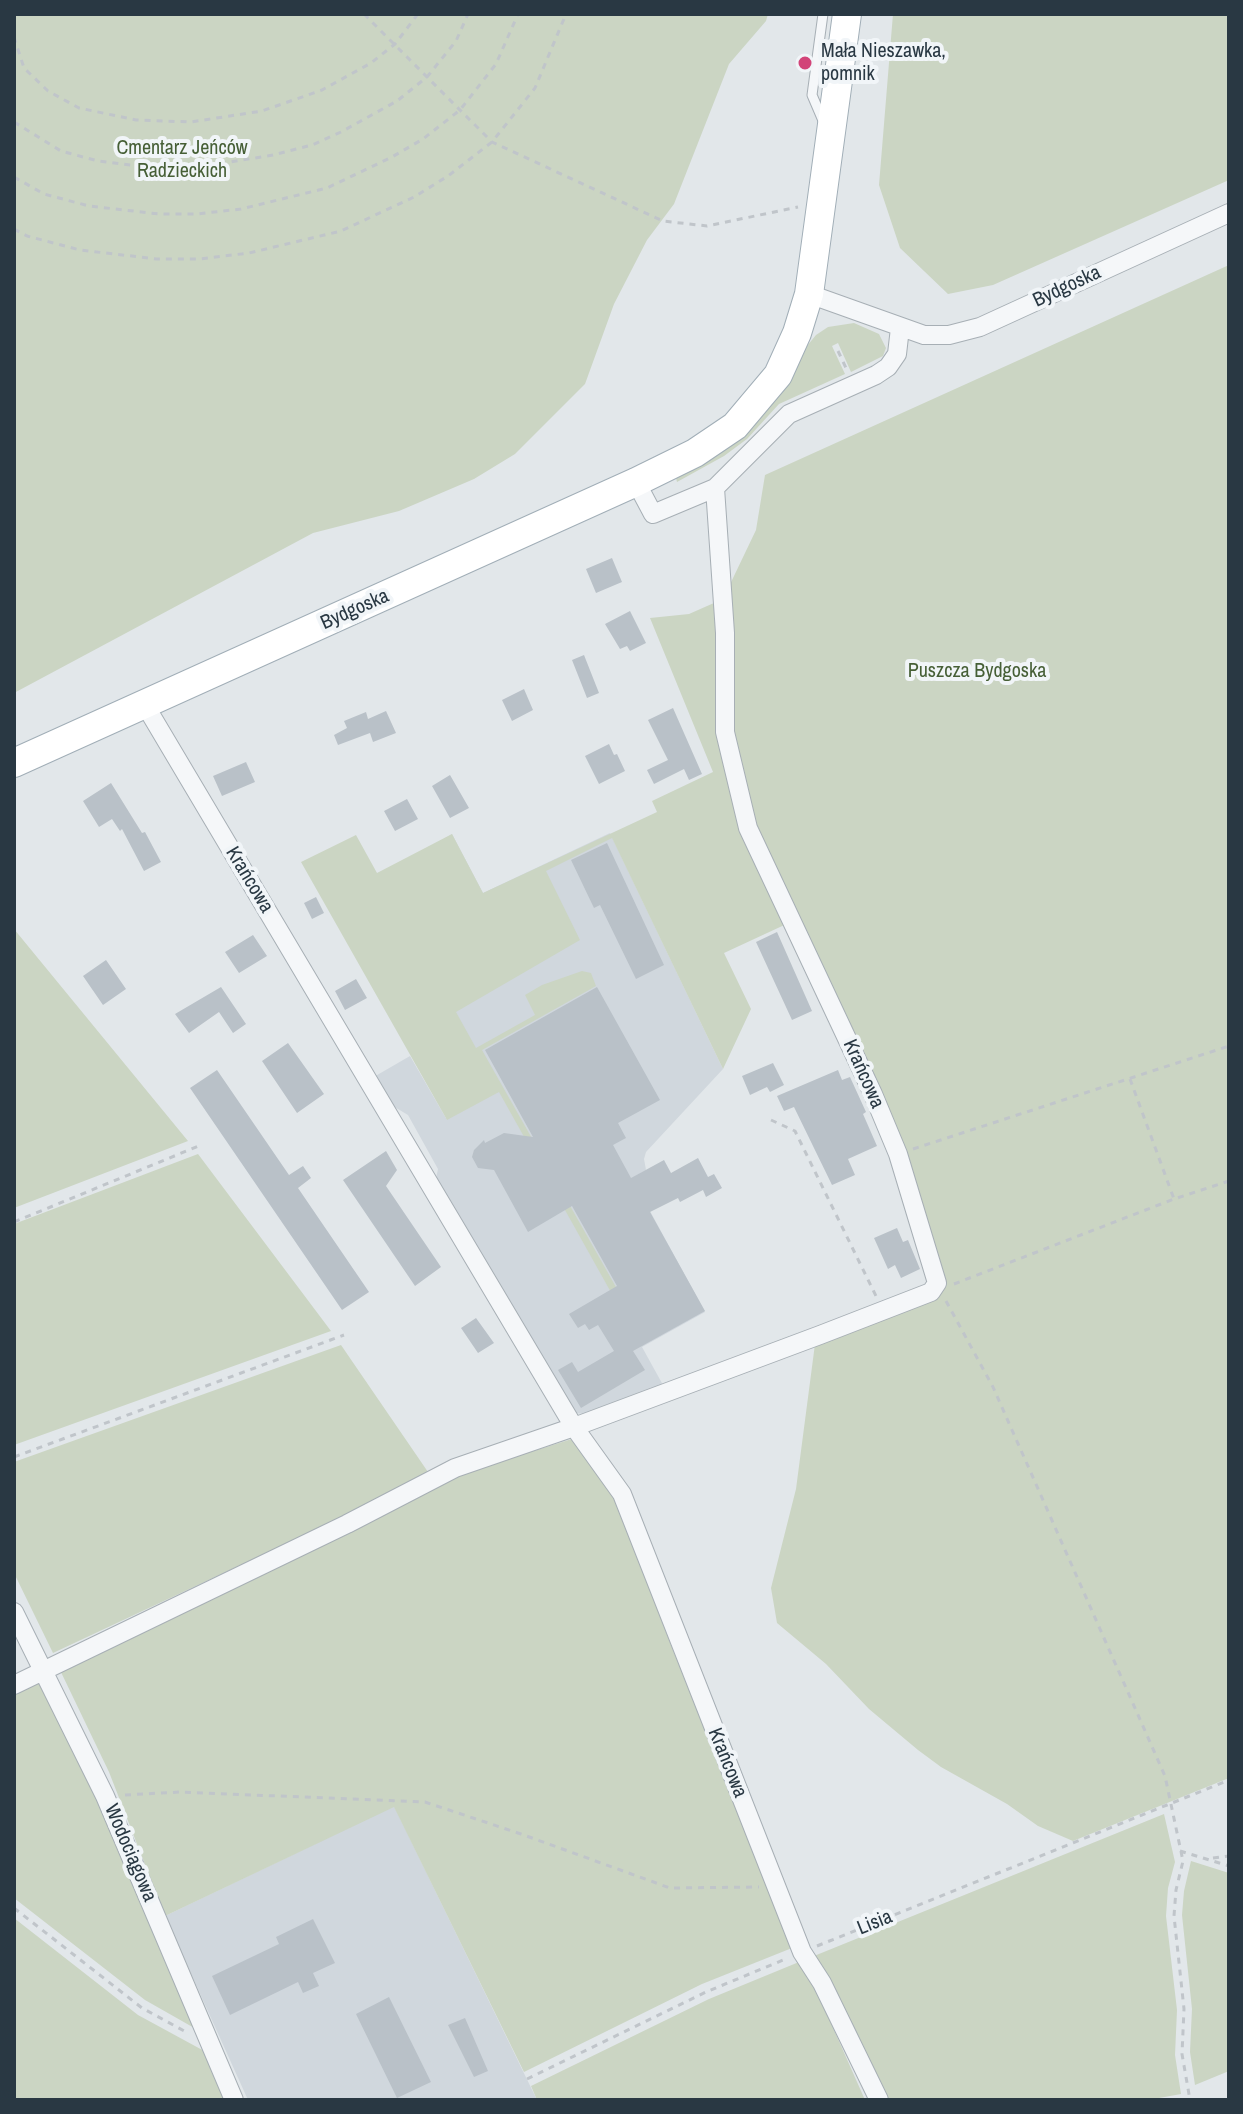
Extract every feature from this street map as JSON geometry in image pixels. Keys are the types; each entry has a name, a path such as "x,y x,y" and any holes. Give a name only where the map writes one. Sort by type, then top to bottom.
{"main road":[{"name":"Bydgoska","path":"14,763 636,482 695,453 735,426 778,375 797,333 809,294 847,14"}],"street":[{"name":"Bydgoska","path":"809,294 900,328 924,335 949,335 980,327 1229,213"},
{"path":"636,482 653,514 715,488 789,414 888,367 897,354 900,328"},
{"name":"Krańcowa","path":"715,488 725,633 725,732 735,782 748,828 898,1154 938,1286"},
{"name":"Krańcowa","path":"145,705 574,1427 622,1494 802,1952 822,1983 879,2100"},
{"path":"14,1685 347,1524 455,1468 574,1427 883,1311 931,1292 938,1286"},
{"name":"Wodociągowa","path":"14,1612 105,1796 234,2100"}],"lane":[{"path":"823,14 812,95 830,137"}],"path":[{"path":"364,14 492,142 663,221 707,226 822,202"},
{"path":"14,37 24,68 48,91 79,108 108,116 191,122 227,118 296,101 346,77 395,44 418,14"},
{"path":"14,122 61,151 98,161 162,168 234,163 312,145 369,118 427,77 456,41 468,14"},
{"path":"14,177 44,194 113,210 159,214 241,209 327,188 361,174 423,139 460,110 496,64 518,14"},
{"path":"14,229 27,236 80,250 120,256 199,259 249,253 341,231 380,214 448,176 492,142 535,88 566,14"},
{"path":"898,1154 1229,1046"},
{"path":"1130,1079 1174,1199"},
{"path":"771,1120 795,1131 883,1311"},
{"path":"14,1222 201,1145"},
{"path":"1190,2100 1182,2054 1184,2009 1174,1916 1176,1890 1183,1864 1165,1776 993,1387 938,1286 1229,1181"},
{"path":"14,1457 344,1335"},
{"name":"Lisia","path":"527,2079 706,1992 1229,1780"},
{"path":"105,1796 180,1792 425,1802 670,1888 776,1887"},
{"path":"1180,1851 1229,1866"},
{"path":"1209,1858 1229,1856"},
{"path":"14,1908 142,2008 212,2047"}],"shaded area":[{"path":"610,833 723,1069 646,1152 646,1170 632,1178 705,1312 642,1347 663,1385 583,1414 576,1413 435,1183 438,1169 408,1115 388,1103 372,1078 410,1056 447,1120 379,877 452,834 483,893"},
{"path":"394,1806 537,2100 248,2100 165,1916"}],"green space":[{"name":"Cmentarz Jeńców Radzieckich","path":"14,14 768,14 766,21 729,64 674,204 647,240 614,304 585,384 515,454 474,479 399,511 313,533 14,693"},
{"path":"893,14 1229,14 1229,180 993,285 948,294 900,248 879,185"},
{"name":"Puszcza Bydgoska","path":"1229,265 1229,1778 1073,1841 1038,1826 1007,1804 941,1767 869,1709 826,1664 777,1623 771,1588 796,1489 815,1344 937,1282 907,1177 793,921 724,953 751,1009 723,1069 612,838 546,871 580,940 456,1012 476,1048 535,1015 525,995 542,985 582,971 591,973 596,986 482,1050 647,1342 641,1346 499,1092 447,1120 301,862 356,835 377,873 452,834 483,893 657,812 652,801 713,772 650,618 689,614 723,599 756,530 765,475"},
{"path":"854,323 879,334 886,348 883,356 851,372 838,343 832,346 845,374 779,404 747,439 724,456 677,482 676,478 744,435 785,388 816,335 828,327"},
{"path":"14,929 188,1141 14,1208"},
{"path":"198,1154 331,1331 14,1445 14,1224"},
{"path":"341,1345 428,1472 345,1516 53,1653 14,1573 14,1462"},
{"path":"578,1437 615,1498 792,1948 702,1984 524,2072 394,1807 165,1916 109,1772 59,1668 458,1475"},
{"path":"45,1675 196,2029 145,2000 14,1898 14,1690"},
{"path":"1164,1814 1175,1862 1168,1888 1166,1916 1177,2010 1175,2055 1181,2094 1148,2100 887,2100 814,1956"},
{"path":"1191,1861 1229,1873 1229,2071 1195,2085 1190,2052 1192,2009 1182,1915"},
{"path":"14,1918 138,2015 206,2052 225,2100 14,2100"},
{"path":"799,1962 815,1987 865,2100 537,2100 531,2086 709,1999"}],"building":[{"path":"612,558 622,582 596,593 586,569"},
{"path":"630,611 646,643 630,651 627,646 620,649 605,624"},
{"path":"584,655 599,693 587,698 572,660"},
{"path":"524,689 533,710 512,721 502,700"},
{"path":"673,708 702,774 689,780 684,769 654,784 647,770 668,760 648,720"},
{"path":"386,711 396,733 373,742 370,733 338,745 334,735 347,728 344,721 366,712 368,719"},
{"path":"609,744 625,771 599,784 585,756"},
{"path":"246,762 255,782 222,796 213,776"},
{"path":"450,775 469,808 450,818 432,786"},
{"path":"111,783 142,833 145,832 161,862 144,871 122,829 120,831 112,819 99,827 83,801"},
{"path":"407,799 418,819 395,831 384,811"},
{"path":"607,843 664,965 636,979 600,905 594,908 571,860"},
{"path":"316,897 324,913 312,919 304,903"},
{"path":"777,932 812,1011 792,1020 756,942"},
{"path":"253,935 267,956 239,973 225,952"},
{"path":"106,960 126,989 103,1005 83,976"},
{"path":"356,979 367,998 345,1010 335,991"},
{"path":"221,987 246,1024 233,1033 219,1012 189,1033 175,1014"},
{"path":"597,987 660,1100 618,1123 626,1138 613,1145 631,1178 664,1160 671,1173 698,1158 708,1177 714,1174 722,1188 706,1197 703,1190 680,1202 678,1198 650,1212 705,1311 633,1351 645,1370 581,1408 558,1370 572,1362 578,1372 614,1351 598,1325 589,1330 585,1324 578,1328 569,1314 617,1286 572,1206 528,1232 494,1170 478,1168 472,1157 474,1150 484,1140 485,1143 504,1133 533,1137 485,1050"},
{"path":"288,1043 324,1094 297,1113 262,1061"},
{"path":"773,1063 784,1085 770,1092 767,1087 750,1095 742,1076"},
{"path":"217,1070 289,1175 303,1166 311,1178 298,1188 369,1292 342,1310 190,1088"},
{"path":"838,1070 842,1080 850,1077 877,1146 848,1159 855,1175 832,1185 794,1107 784,1111 777,1096"},
{"path":"386,1151 397,1170 386,1186 441,1267 415,1286 343,1180"},
{"path":"897,1228 903,1242 908,1240 920,1269 901,1278 895,1265 888,1269 874,1238"},
{"path":"476,1318 494,1343 478,1353 461,1328"},
{"path":"313,1919 335,1963 313,1973 319,1986 303,1993 298,1982 230,2015 212,1976 279,1944 276,1937"},
{"path":"389,1997 431,2082 397,2098 356,2014"},
{"path":"465,2018 488,2071 474,2077 448,2025"}],"place":[{"name":"Mała Nieszawka, pomnik","path":"805,63"}]}
